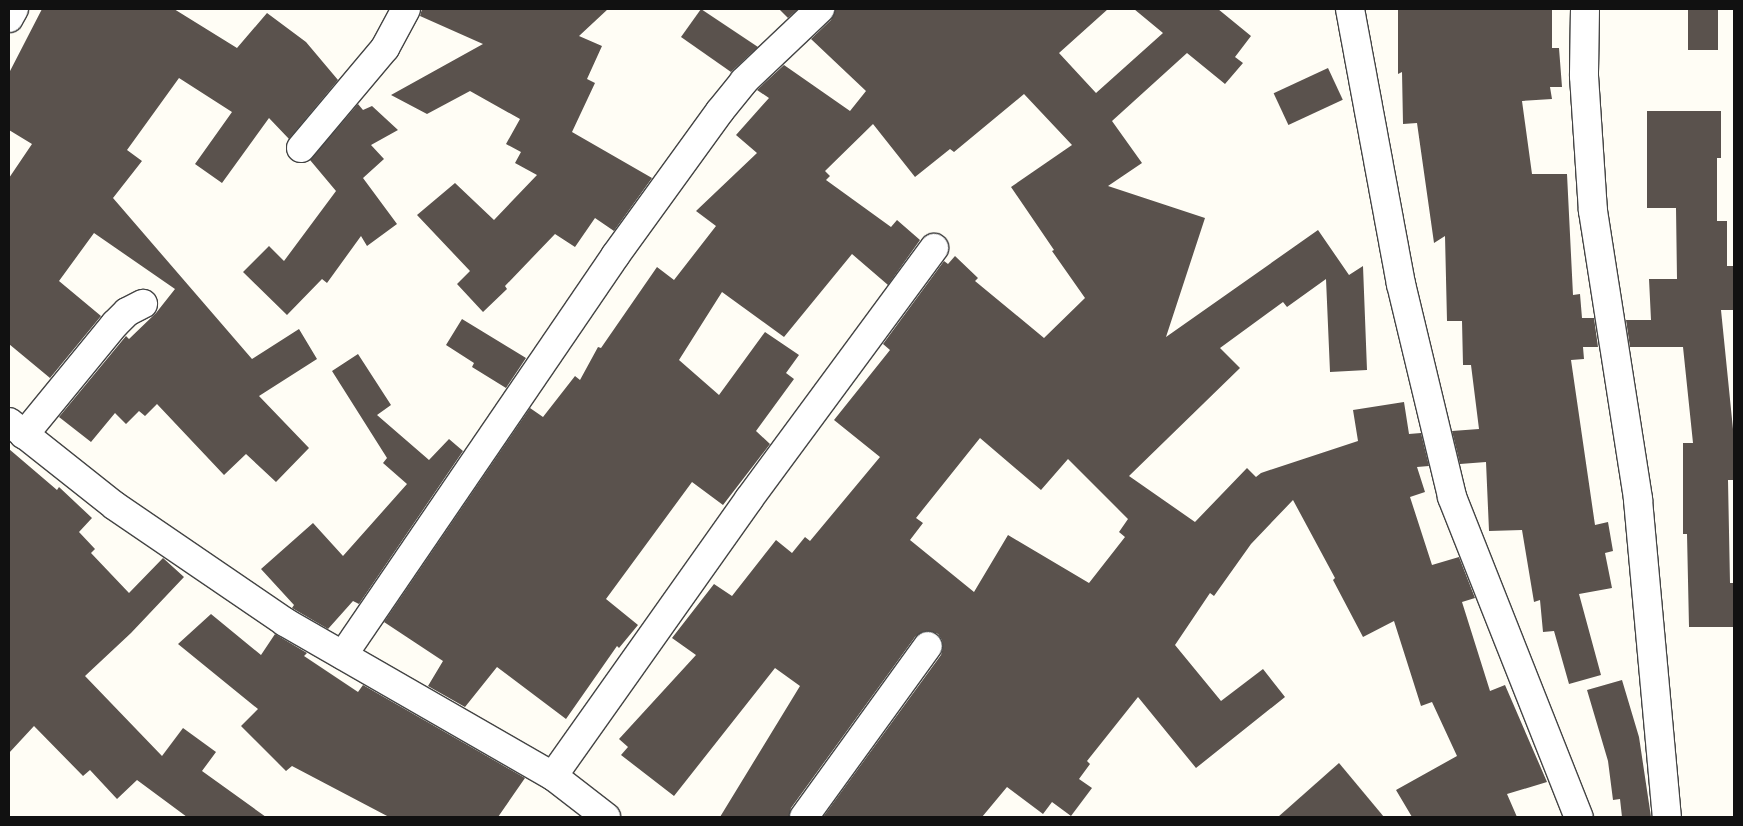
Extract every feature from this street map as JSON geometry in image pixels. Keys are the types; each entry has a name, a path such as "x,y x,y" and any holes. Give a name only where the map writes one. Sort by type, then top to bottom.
{"street":[{"path":"9,18 14,9"},
{"path":"301,148 385,48 406,9"},
{"path":"343,655 615,256 720,111 744,81 820,9"},
{"path":"1350,9 1401,284 1452,497 1579,817"},
{"path":"1585,9 1584,76 1593,211 1638,500 1667,817"},
{"path":"553,776 749,499 934,248"},
{"path":"143,304 127,312 16,428 115,506 285,622 553,776 606,817"},
{"path":"804,817 928,646"}],"building":[{"path":"42,9 174,9 237,48 267,13 306,42 338,80 289,139 269,118 222,183 195,164 232,112 179,78 127,150 142,161 113,198 252,359 299,329 317,359 259,396 309,448 276,482 246,454 224,475 157,404 145,416 139,411 126,424 115,413 91,442 59,417 126,336 129,339 156,313 175,289 94,233 59,281 101,316 50,378 9,344 9,178 32,144 9,130 9,73"},
{"path":"422,9 608,9 579,36 602,46 587,79 595,83 572,132 652,178 614,231 595,218 575,247 555,234 505,286 507,289 483,312 457,284 470,271 417,215 455,183 494,220 537,175 515,163 521,152 506,144 520,119 470,91 427,114 391,95 483,44 420,16"},
{"path":"701,9 758,47 731,72 681,37"},
{"path":"779,9 798,9 788,18"},
{"path":"835,9 1108,9 1059,53 1096,93 1163,33 1134,9 1218,9 1251,36 1235,57 1243,63 1225,84 1187,53 1112,121 1142,163 1108,186 1205,218 1166,337 1318,230 1349,275 1363,266 1367,370 1330,372 1326,279 1287,307 1283,302 1220,348 1240,368 1129,476 1195,522 1247,468 1256,477 1261,473 1358,441 1353,410 1404,402 1409,434 1421,433 1429,466 1417,467 1425,492 1410,497 1432,565 1459,557 1475,598 1462,602 1490,691 1505,685 1547,782 1507,794 1517,817 1412,817 1396,790 1457,756 1432,702 1421,706 1394,621 1363,637 1333,580 1335,578 1293,500 1251,544 1214,596 1210,593 1175,645 1221,701 1263,669 1285,697 1196,768 1138,697 1087,761 1090,764 1079,779 1092,788 1071,816 1052,802 1043,814 1007,787 982,817 823,817 941,655 943,648 942,640 938,634 930,631 922,632 915,637 791,808 789,817 720,817 800,686 775,668 674,796 621,755 628,747 619,739 696,655 672,638 714,584 732,596 776,540 792,553 805,537 810,541 880,457 834,420 890,350 883,344 944,261 948,264 955,256 978,278 975,281 1044,338 1085,298 1011,187 1072,145 1024,94 954,152 950,149 915,177 873,124 825,171 830,176 826,180 891,227 897,220 920,240 888,285 852,254 784,337 722,292 679,360 719,395 765,332 799,355 786,373 794,379 756,431 770,444 723,505 692,482 606,599 638,625 619,648 617,646 566,719 497,667 465,707 428,686 443,661 384,622 530,408 543,417 575,376 580,380 598,347 601,348 657,267 674,280 716,226 696,211 757,153 736,135 769,98 757,90 784,65 850,111 866,91 811,39 831,20","holes":["980,438 1041,490 1068,459 1128,519 1119,532 1125,537 1089,583 1008,535 974,592 910,540 923,523 916,518"]},
{"path":"1398,9 1552,9 1552,48 1559,48 1562,87 1550,87 1552,99 1522,101 1532,174 1567,174 1573,295 1580,294 1582,318 1594,318 1598,347 1583,347 1584,359 1571,360 1595,525 1608,522 1613,551 1605,553 1612,588 1579,594 1601,675 1569,684 1554,631 1543,632 1540,600 1534,602 1522,530 1489,531 1486,462 1460,464 1452,431 1479,429 1471,365 1463,365 1462,321 1447,321 1445,236 1434,243 1417,123 1403,124 1402,72 1398,74"},
{"path":"1688,9 1718,9 1718,50 1688,50"},
{"path":"1328,68 1343,100 1288,125 1274,93"},
{"path":"358,104 363,110 372,106 398,130 371,145 384,159 363,178 397,224 367,246 361,236 327,283 322,279 287,315 243,272 269,246 284,261 336,191 310,160"},
{"path":"1647,111 1721,111 1721,158 1717,158 1717,221 1727,221 1727,266 1734,266 1734,310 1721,310 1733,429 1734,480 1728,480 1730,583 1733,583 1734,627 1689,627 1687,534 1683,534 1683,443 1693,443 1683,347 1630,347 1626,320 1651,320 1649,279 1677,279 1676,208 1647,208"},
{"path":"462,319 526,358 506,388 472,367 474,363 446,345"},
{"path":"358,354 391,405 377,415 429,460 449,439 463,451 359,604 353,601 328,629 292,608 294,605 261,569 313,523 343,556 407,484 383,463 387,458 332,371"},
{"path":"9,449 57,490 59,487 92,518 79,532 95,549 91,553 129,593 163,558 184,577 131,633 85,676 162,756 183,728 216,752 202,771 266,817 187,817 137,780 117,799 90,770 83,776 34,726 9,753"},
{"path":"211,614 261,655 275,634 307,653 304,656 358,692 363,685 525,778 498,817 389,817 292,766 286,771 241,726 258,709 178,644"},
{"path":"1622,680 1639,737 1651,817 1622,817 1620,799 1613,800 1608,761 1587,690"},
{"path":"1339,763 1384,817 1278,817"}]}
